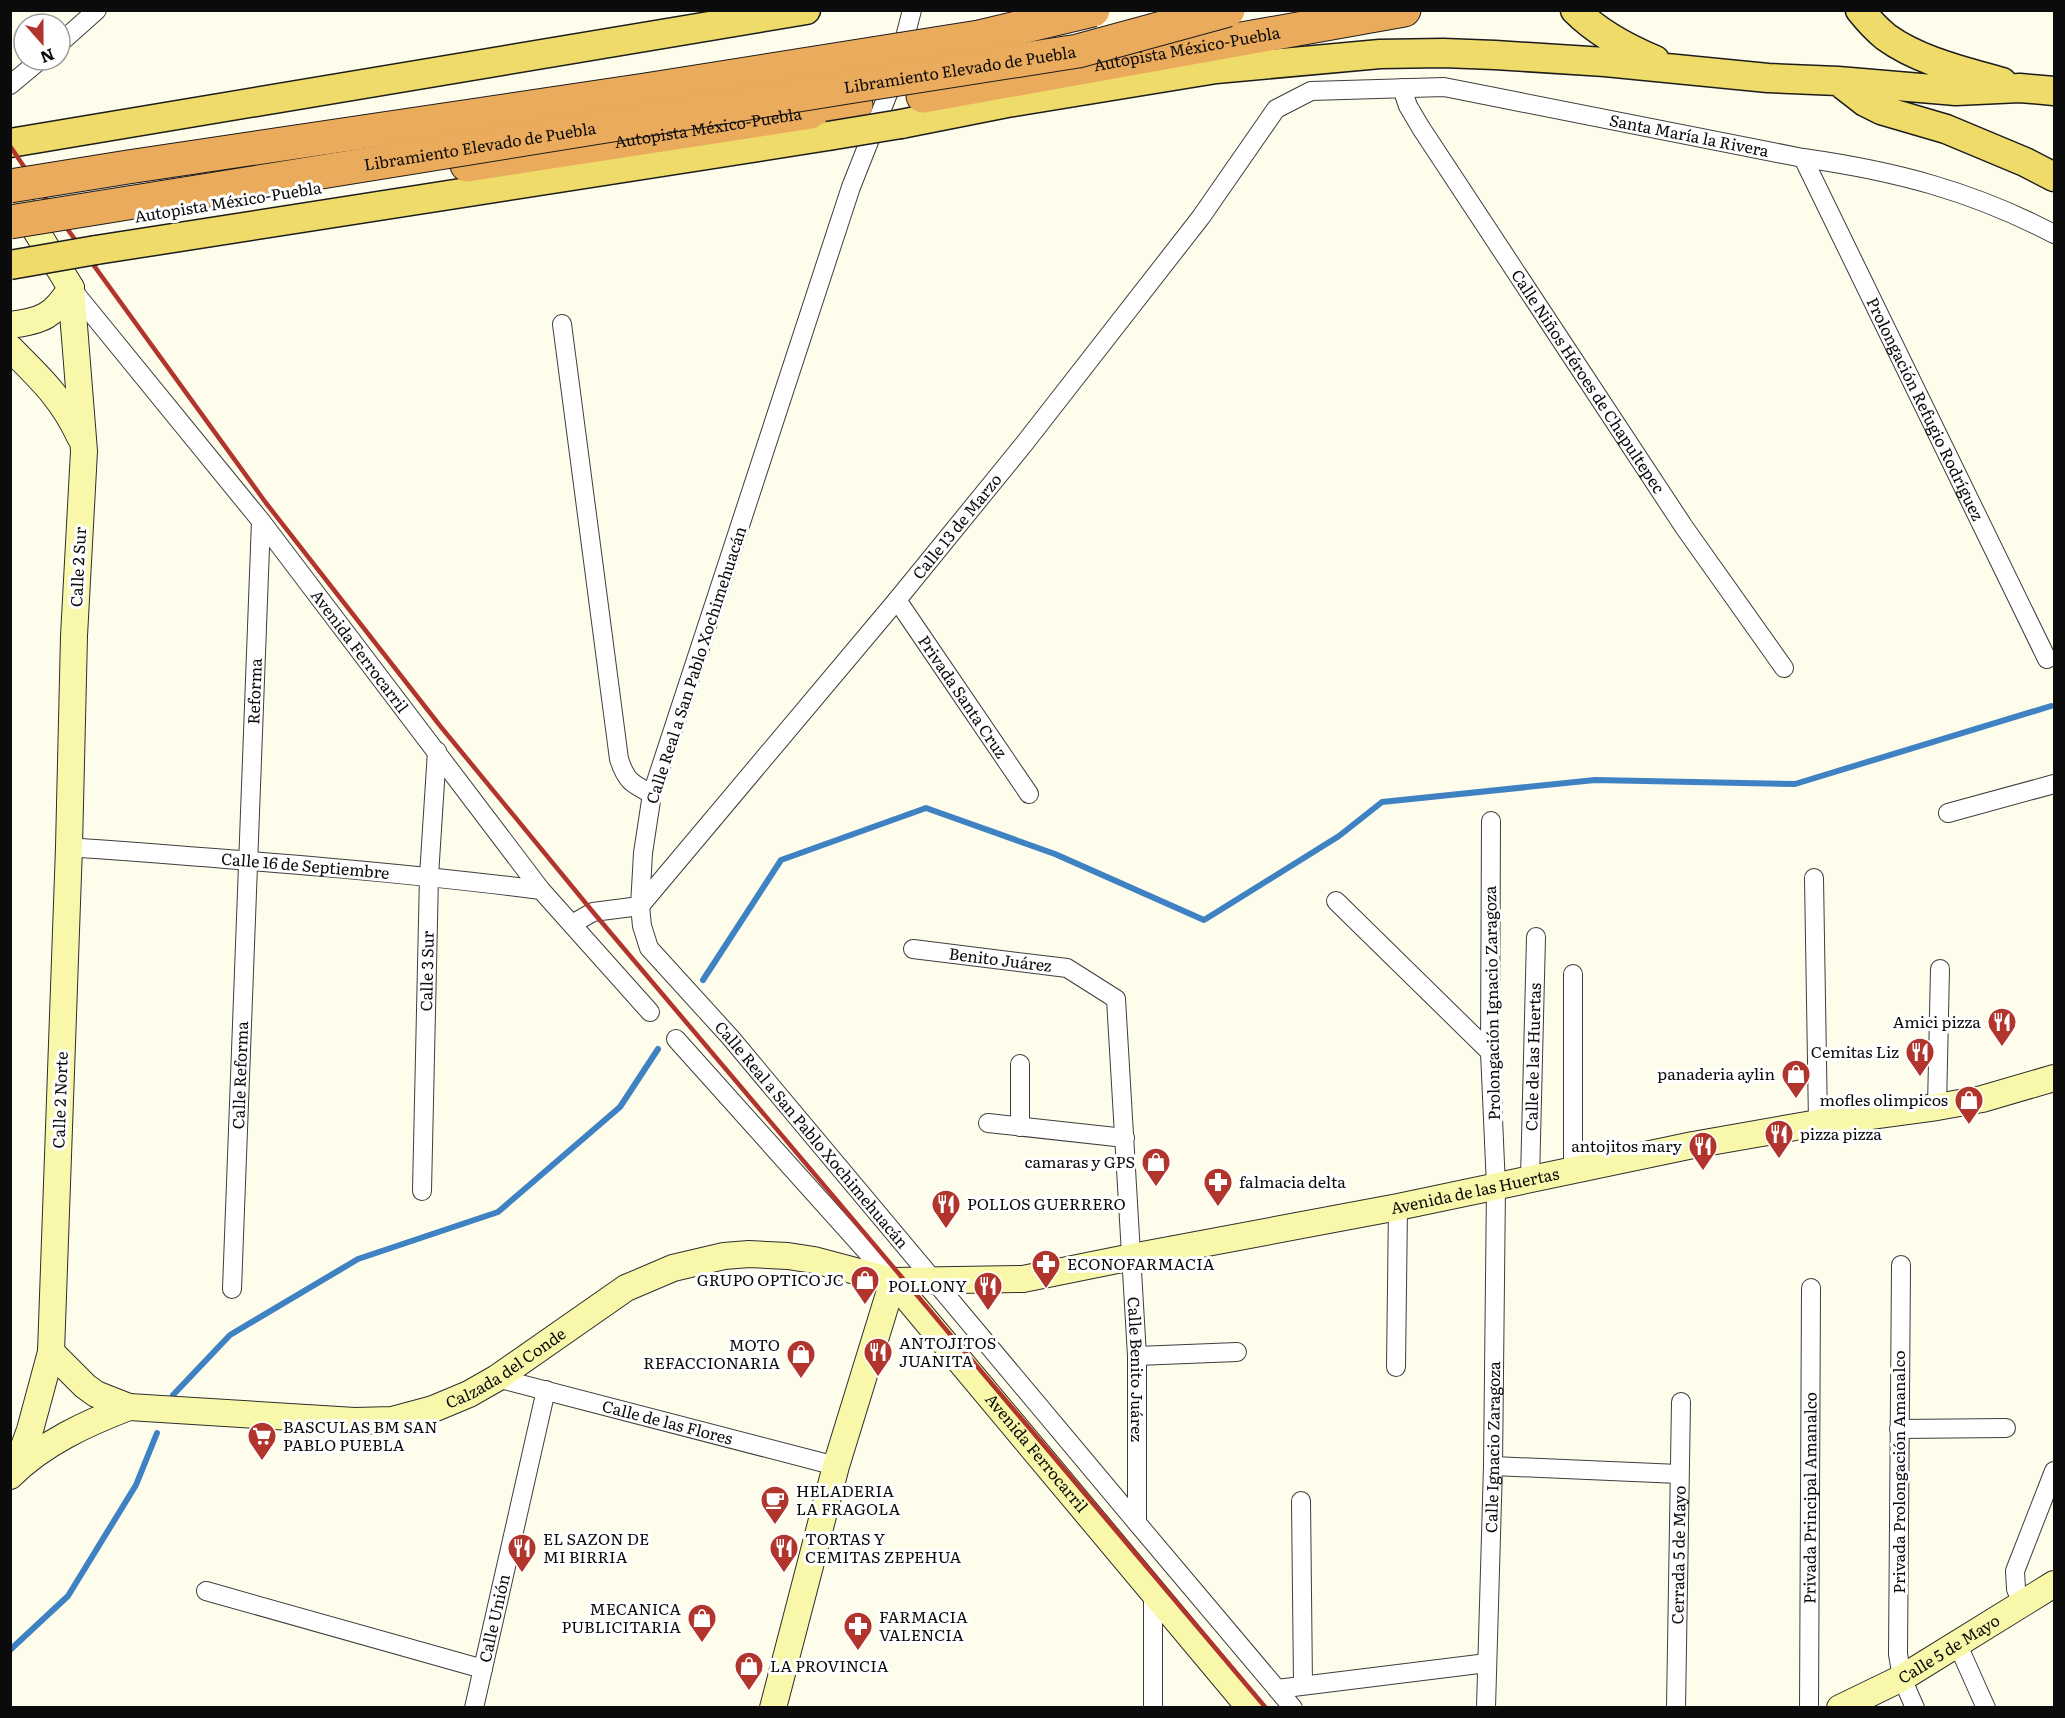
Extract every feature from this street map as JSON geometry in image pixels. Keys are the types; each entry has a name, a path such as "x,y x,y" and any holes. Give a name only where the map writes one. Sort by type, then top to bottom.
{"highway":[{"name":"Libramiento Elevado de Puebla","path":"10,187 957,40 1093,10"},
{"path":"10,173 863,45 915,24 1114,10"},
{"name":"Libramiento Elevado de Puebla","path":"10,222 1078,51 1228,10"},
{"name":"Autopista México-Puebla","path":"10,236 89,237 856,105 923,96 1404,10"}],"main road":[{"path":"18,142 806,10"},
{"path":"1575,10 1590,25 1614,40 1644,56 1677,69"},
{"path":"1860,10 1886,36 1907,50 2020,88"},
{"path":"10,265 89,237 828,136 1007,103 1216,69 1380,54 1495,54 1768,78 1838,81 1956,91 2020,88 2055,91"},
{"path":"1838,81 1881,111 1946,129 2055,177"}],"street":[{"path":"72,32 97,10"},
{"name":"Calle Real a San Pablo Xochimehuacán","path":"915,24 851,187 652,794 643,853 640,906 642,926 649,948 730,1037 1293,1707"},
{"path":"1443,53 1444,87"},
{"path":"10,86 26,72"},
{"name":"Santa María la Rivera","path":"1311,91 1444,87 1803,158 1858,165 1930,183 1986,202 2055,234"},
{"name":"Calle Niños Héroes de Chapultepec","path":"1402,88 1408,106 1421,128 1684,527 1784,668"},
{"name":"Calle 13 de Marzo","path":"640,906 897,600 1024,444 1202,217 1276,109 1311,91"},
{"name":"Prolongación Refugio Rodríguez","path":"1803,158 2047,658"},
{"path":"10,187 71,288 59,307 33,322 10,325"},
{"name":"Calle 2 Sur","path":"69,847 74,636 84,451 71,288"},
{"name":"Avenida Ferrocarril","path":"71,288 261,521 541,890 650,1012"},
{"path":"562,324 619,759 623,773 632,784 652,794"},
{"path":"10,348 46,383 75,426 84,451"},
{"name":"Reforma","path":"248,860 261,521"},
{"name":"Privada Santa Cruz","path":"897,600 1029,794"},
{"name":"Calle 3 Sur","path":"423,1191 429,876 437,751"},
{"path":"1948,813 2055,784"},
{"name":"Prolongación Ignacio Zaragoza","path":"1491,821 1490,1052 1496,1186"},
{"name":"Calle 16 de Septiembre","path":"69,847 429,876 541,890"},
{"name":"Calle 2 Norte","path":"13,1473 30,1430 51,1352 69,847"},
{"name":"Calle Reforma","path":"232,1289 248,860"},
{"path":"1814,878 1818,1124"},
{"path":"1336,901 1490,1052"},
{"path":"572,924 593,912 640,906"},
{"name":"Calle de las Huertas","path":"1530,1179 1536,937"},
{"name":"Benito Juárez","path":"913,949 1066,968 1116,999"},
{"path":"1937,1107 1940,969"},
{"path":"1573,974 1573,1170"},
{"name":"Calle Benito Juárez","path":"1116,999 1137,1356 1137,1523"},
{"name":"Avenida Ferrocarril","path":"676,1039 893,1281 1250,1707"},
{"path":"1020,1064 1020,1126"},
{"name":"Avenida de las Huertas","path":"893,1281 1023,1280 1398,1207 1693,1145 1982,1099 2055,1078"},
{"path":"988,1123 1125,1138"},
{"name":"Calle Ignacio Zaragoza","path":"1486,1707 1493,1466 1496,1186"},
{"path":"1396,1366 1398,1207"},
{"name":"Calzada del Conde","path":"13,1473 36,1453 51,1444 98,1419 129,1407 355,1421 392,1420 433,1409 470,1394 497,1378 626,1288 673,1268 724,1256 749,1254 788,1256 814,1260 893,1281"},
{"name":"Privada Prolongación Amanalco","path":"1901,1265 1898,1654 1902,1678 1915,1707"},
{"path":"773,1707 836,1466 893,1281"},
{"name":"Privada Principal Amanalco","path":"1809,1707 1811,1288"},
{"path":"51,1352 96,1394 129,1407"},
{"path":"1137,1356 1237,1352"},
{"name":"Calle de las Flores","path":"497,1378 836,1466"},
{"name":"Calle Unión","path":"474,1707 546,1390"},
{"name":"Cerrada 5 de Mayo","path":"1676,1707 1681,1402"},
{"path":"1899,1429 2006,1428"},
{"path":"1493,1466 1679,1474"},
{"path":"2022,1604 2016,1589 2015,1571 2055,1471"},
{"path":"1300,1501 1303,1684"},
{"name":"Calle 5 de Mayo","path":"1840,1707 1902,1678 2055,1584"},
{"path":"206,1592 483,1669"},
{"path":"1153,1592 1153,1707"},
{"path":"1957,1643 1986,1707"},
{"path":"1277,1689 1487,1663"}],"waterway":[{"path":"703,980 781,860 926,808 1055,854 1204,920 1339,836 1382,802 1595,780 1795,784 2051,706"},
{"path":"173,1395 230,1335 358,1259 498,1212 620,1107 658,1049"},
{"path":"10,1650 68,1596 136,1485 157,1433"}],"railway":[{"path":"10,146 50,205 266,503 441,727 593,912 1266,1708"}],"place":[{"name":"Amici pizza","path":"2002,1048"},
{"name":"Cemitas Liz","path":"1920,1078"},
{"name":"panaderia aylin","path":"1796,1100"},
{"name":"mofles olimpicos","path":"1969,1126"},
{"name":"pizza pizza","path":"1779,1160"},
{"name":"antojitos mary","path":"1703,1172"},
{"name":"camaras y GPS","path":"1156,1188"},
{"name":"falmacia delta","path":"1218,1208"},
{"name":"POLLOS GUERRERO","path":"946,1230"},
{"name":"ECONOFARMACIA","path":"1046,1290"},
{"name":"GRUPO OPTICO JC","path":"865,1306"},
{"name":"POLLONY","path":"988,1312"},
{"name":"ANTOJITOS JUANITA","path":"878,1378"},
{"name":"MOTO REFACCIONARIA","path":"801,1380"},
{"name":"BASCULAS BM SAN PABLO PUEBLA","path":"262,1462"},
{"name":"HELADERIA LA FRAGOLA","path":"775,1526"},
{"name":"EL SAZON DE MI BIRRIA","path":"522,1574"},
{"name":"TORTAS Y CEMITAS ZEPEHUA","path":"784,1574"},
{"name":"MECANICA PUBLICITARIA","path":"702,1644"},
{"name":"FARMACIA VALENCIA","path":"858,1652"},
{"name":"LA PROVINCIA","path":"749,1692"}]}
